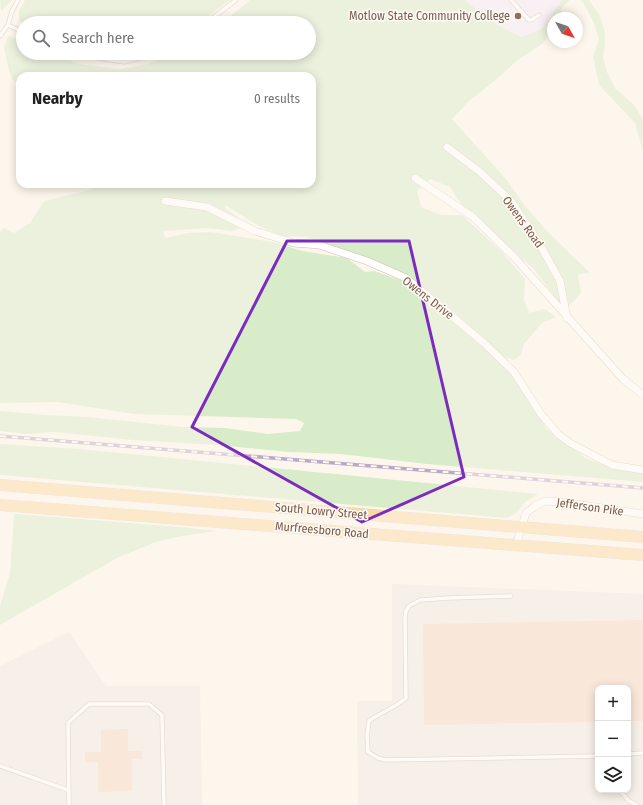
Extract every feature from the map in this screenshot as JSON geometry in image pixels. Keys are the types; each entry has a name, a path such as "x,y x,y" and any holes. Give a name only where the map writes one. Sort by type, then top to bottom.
{"main road":[{"name":"South Lowry Street","path":"0,485 643,537"},
{"name":"Murfreesboro Road","path":"0,504 643,555"}],"street":[{"name":"Owens Road","path":"447,147 480,172 516,208 548,257 560,281 567,318"},
{"path":"414,178 473,217 514,257 622,379 643,395"},
{"name":"Owens Drive","path":"165,201 207,207 255,230 294,243 320,245 367,261 406,278 484,343 514,372 540,414 558,434 570,444 612,465 643,470"},
{"name":"Jefferson Pike","path":"516,545 526,513 545,501 643,514"}],"lane":[{"path":"0,36 8,25 18,0"},
{"path":"215,16 236,0"},
{"path":"511,0 529,20 532,20 539,15"},
{"path":"8,25 16,29"},
{"path":"111,60 124,62 132,60"},
{"path":"511,596 420,600 409,606 406,611 405,618 406,698 400,704 378,714 369,721 367,736 368,752 378,758 386,760 595,756"},
{"path":"68,805 68,723 90,704 149,704 162,715 164,805"},
{"path":"631,754 643,753"},
{"path":"0,766 68,790"},
{"path":"622,793 629,801 637,805"}],"highlighted area":[{"path":"287,241 409,241 464,477 362,522 192,427"}],"shaded area":[{"name":"Motlow State Community College","path":"464,0 562,0 554,12 547,12 547,22 542,29 522,37 497,25"},
{"path":"392,584 643,594 643,805 358,805 357,701 392,701"},
{"path":"69,632 106,686 200,686 202,805 0,805 0,666"}],"green space":[{"path":"0,0 12,0 1,11"},
{"path":"25,0 230,0 208,16 19,16 19,11"},
{"path":"250,0 464,0 497,25 522,37 542,29 547,22 547,38 542,44 518,60 469,101 452,119 507,180 525,206 547,231 590,273 578,274 581,293 569,306 558,301 534,269 508,248 462,205 450,187 430,179 417,191 421,207 441,215 462,215 502,252 525,279 524,300 529,313 545,309 556,317 542,323 524,344 521,355 514,360 504,357 445,304 406,276 306,237 282,236 259,226 225,205 225,208 249,225 233,231 207,228 163,231 165,238 188,233 211,232 273,242 302,251 347,258 365,272 374,271 406,282 489,352 515,377 547,429 587,459 612,467 643,472 643,482 427,464 341,454 289,452 217,445 133,440 55,432 25,434 0,431 0,411 88,417 183,427 224,428 268,434 300,431 304,423 296,419 134,414 58,402 0,403 0,232 4,228 14,233 30,223 44,201 93,188 316,188 316,72 16,72 16,82 13,80 9,71 4,47 8,36 16,39 16,60 70,60 79,64 120,69 148,64 157,60 316,60 316,16 231,16"},
{"path":"562,0 570,0 562,7 561,12 554,12"},
{"path":"580,0 589,0 599,14 605,32 603,58 607,72 615,88 634,105 643,119 643,152 635,123 599,85 593,56 599,40 594,23 583,2"},
{"path":"0,444 80,449 538,494 525,502 516,513 507,518 0,475"},
{"path":"17,514 217,531 182,536 156,542 117,558 0,625 0,606 10,573 14,515"}],"building":[{"path":"643,620 643,721 631,721 631,685 595,685 595,722 424,725 423,624"},
{"path":"128,729 128,751 142,751 142,759 132,759 132,791 98,792 98,762 85,762 85,752 101,752 101,730"}],"railway":[{"path":"0,436 643,488"}],"place":[{"name":"Motlow State Community College","path":"518,16"}]}
